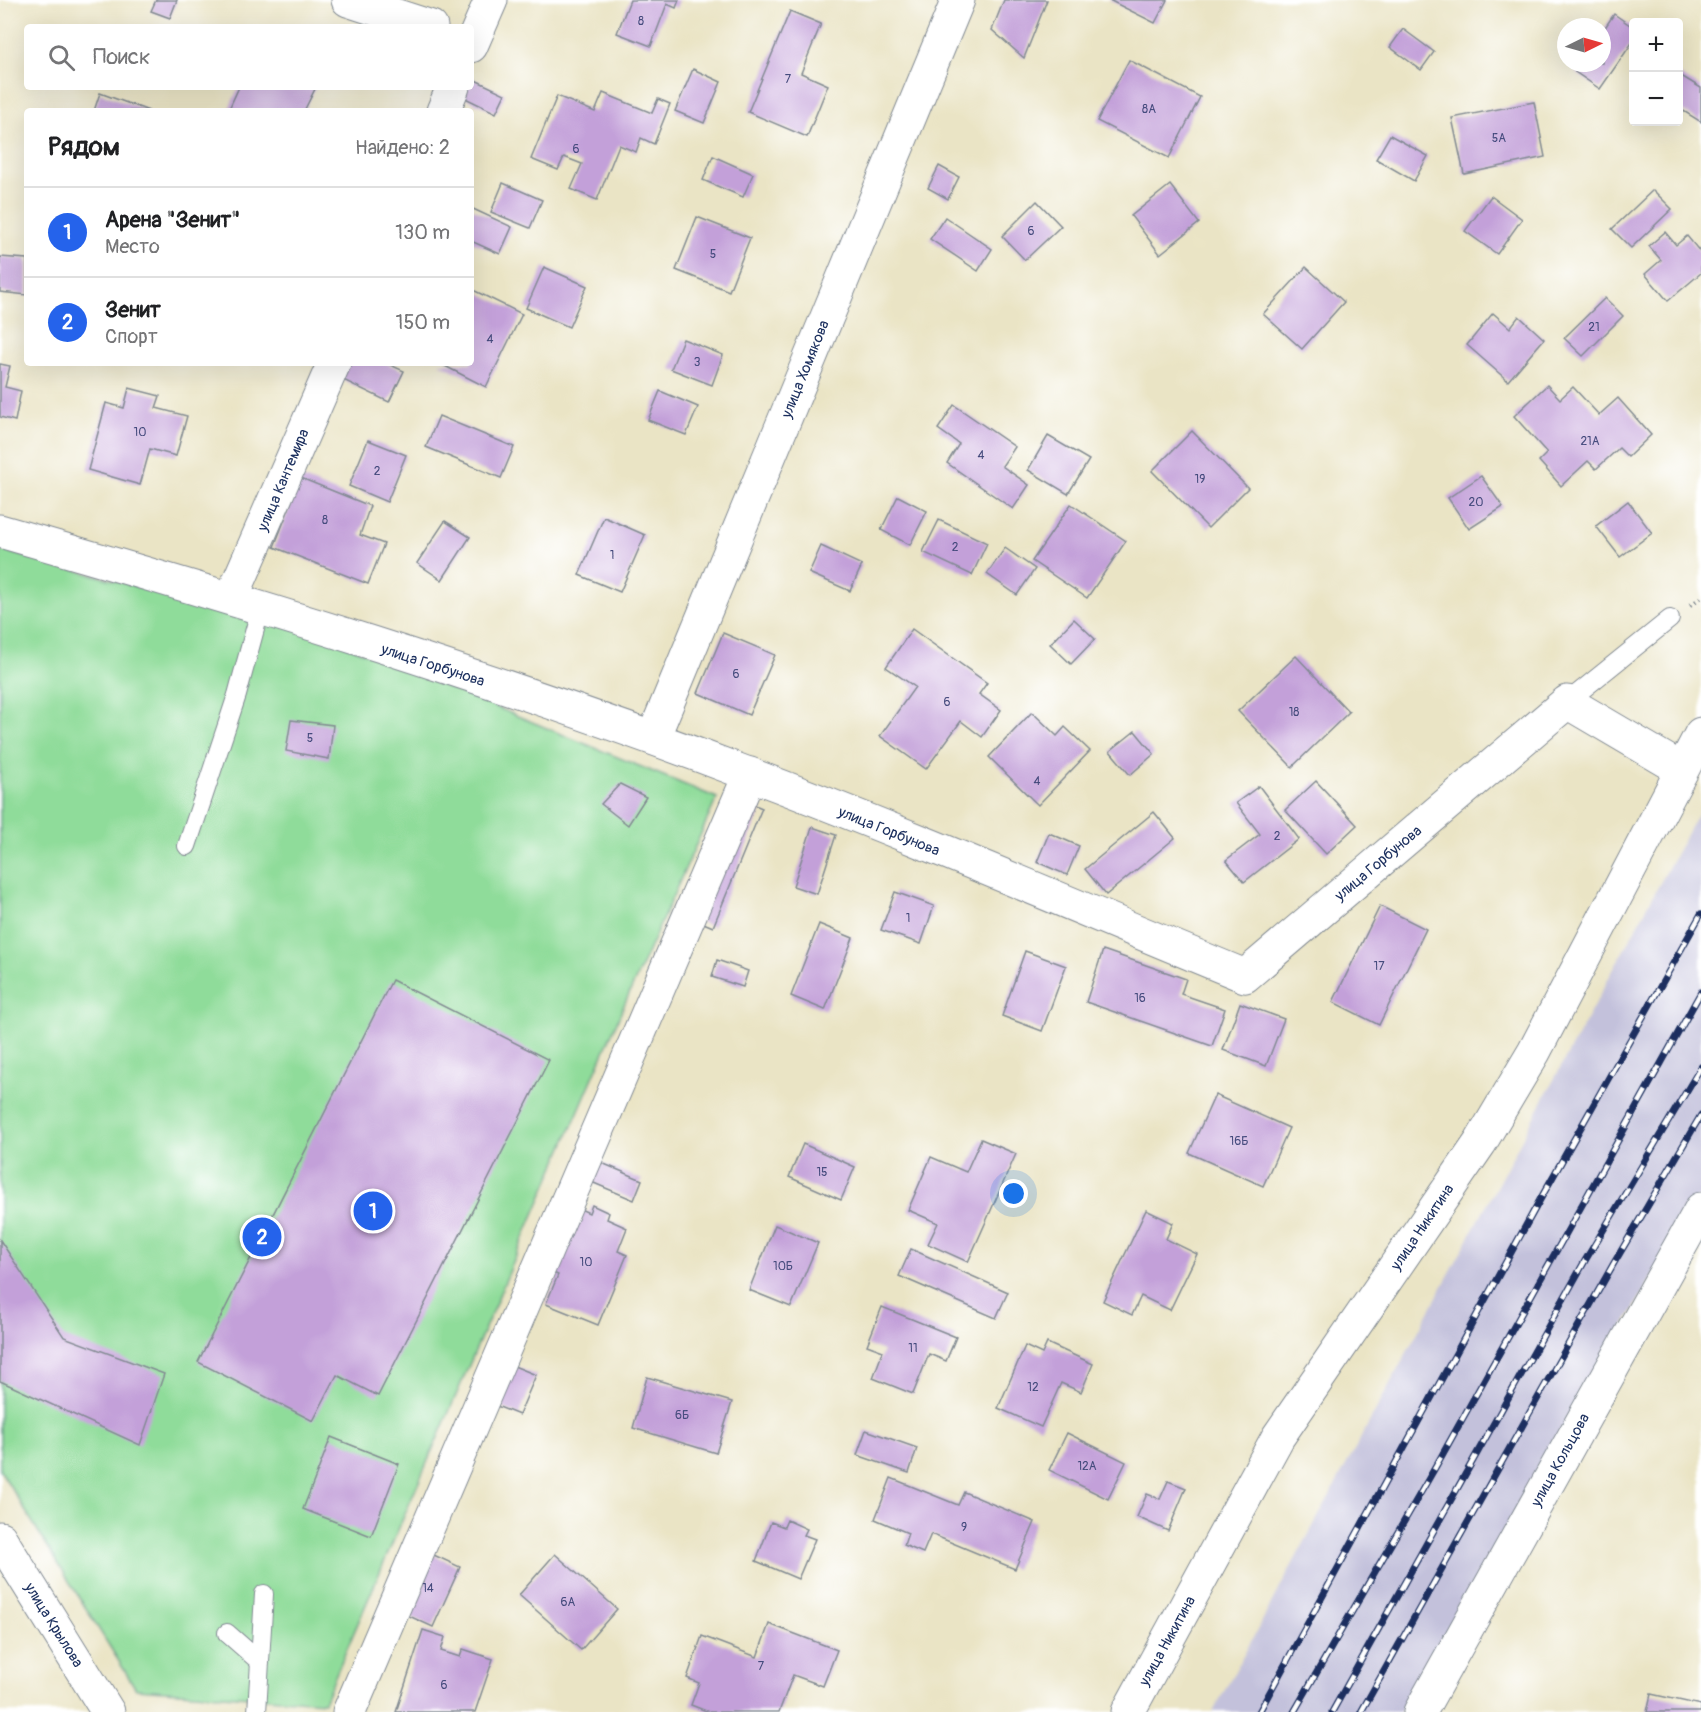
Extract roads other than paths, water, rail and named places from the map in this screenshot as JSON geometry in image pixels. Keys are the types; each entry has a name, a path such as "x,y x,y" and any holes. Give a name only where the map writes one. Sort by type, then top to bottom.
{"street":[{"path":"348,0 422,24"},
{"path":"474,38 491,0"},
{"name":"улица Хомякова","path":"653,738 958,0"},
{"path":"444,108 452,90"},
{"name":"улица Кантемира","path":"246,602 333,366"},
{"name":"улица Горбунова","path":"0,531 246,602 653,738 750,774 1245,976 1567,702"},
{"path":"1567,702 1682,769"},
{"name":"улица Никитина","path":"1128,1712 1278,1437 1480,1143 1534,1052 1701,734"},
{"path":"349,1712 750,774"},
{"name":"улица Кольцова","path":"1420,1712 1701,1209"},
{"name":"улица Крылова","path":"0,1538 108,1712"}],"lane":[{"path":"187,846 235,677 246,602"},
{"path":"1567,702 1670,619"},
{"path":"257,1712 264,1594"},
{"path":"227,1633 260,1662"}],"railway":[{"path":"1259,1712 1541,1198 1701,914"},
{"path":"1294,1712 1436,1466 1701,992"},
{"path":"1332,1712 1586,1259 1701,1067"},
{"path":"1361,1712 1614,1263 1701,1115"}],"place":[{"name":"Арена \"Зенит\"","path":"373,1211"},
{"name":"Зенит","path":"262,1237"}]}
